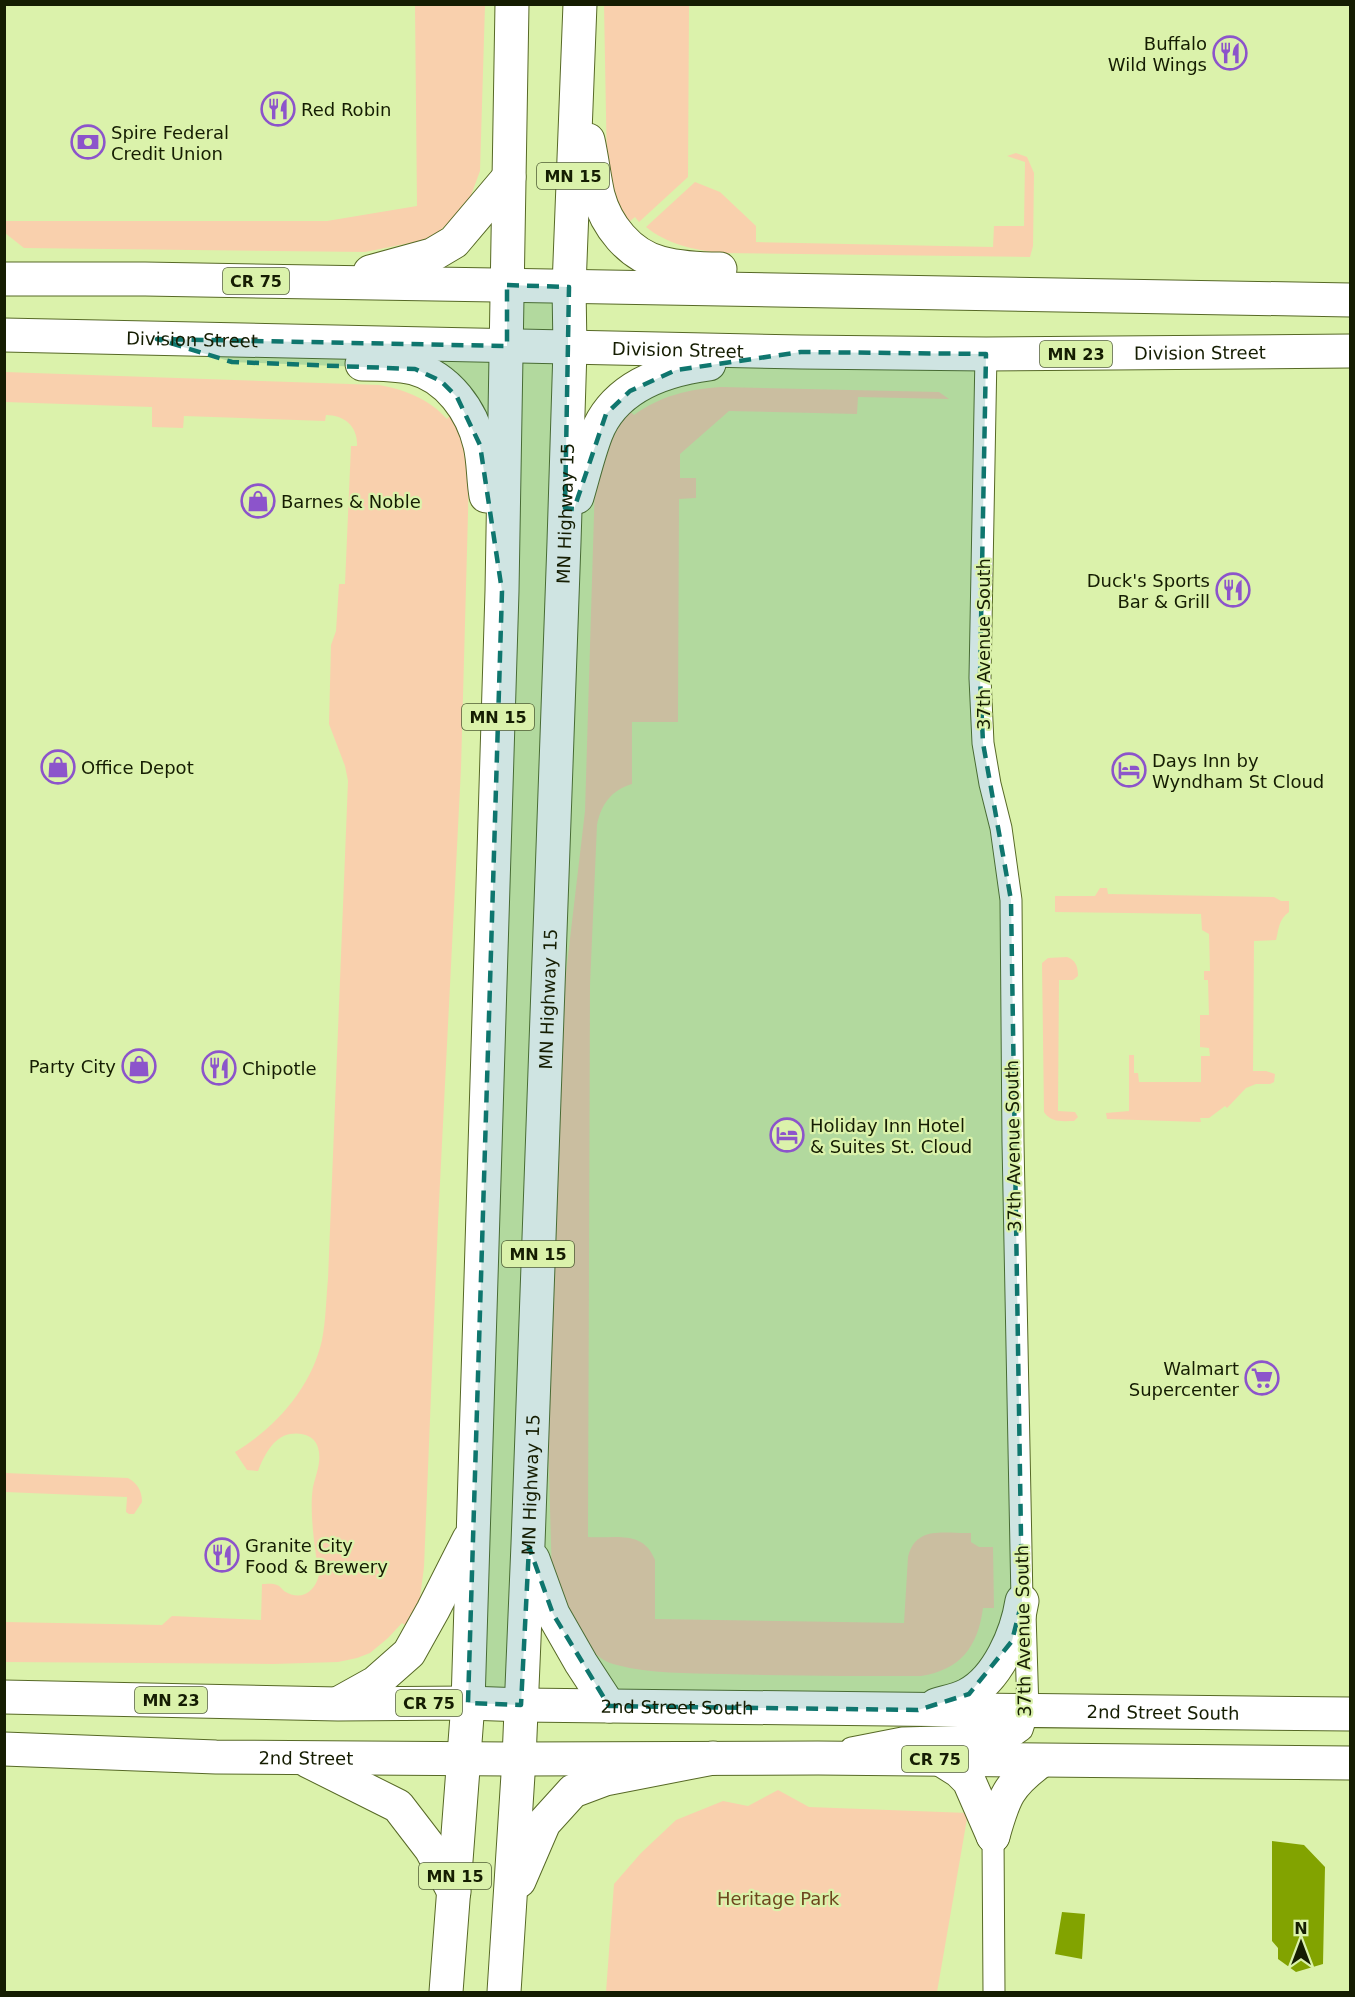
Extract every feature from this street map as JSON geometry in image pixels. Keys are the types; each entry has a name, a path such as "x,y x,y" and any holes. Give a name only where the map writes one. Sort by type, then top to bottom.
{"main road":[{"name":"MN 15","path":"446,1992 465,1759 474,1529 502,591 512,4"},
{"name":"MN Highway 15","path":"504,1992 519,1759 528,1544 564,542 570,348 569,287 580,4"},
{"path":"577,78 598,196 608,220 622,240 636,250 659,263 693,268 813,271 878,292"},
{"path":"333,282 432,255 454,242 509,177"},
{"name":"CR 75","path":"4,279 507,285"},
{"path":"507,285 1350,300"},
{"name":"Division Street","path":"4,335 801,352 986,354 1350,351"},
{"path":"157,339 232,362 392,365 415,369 441,381 468,413 480,445 502,591"},
{"path":"564,542 596,433 606,414 624,395 649,380 676,370 801,352"},
{"path":"338,1704 375,1683 409,1653 474,1529"},
{"path":"528,1544 553,1614 609,1706"},
{"path":"918,1710 969,1694 983,1683 999,1663 1012,1641 1022,1601"},
{"name":"2nd Street South","path":"4,1697 338,1704 468,1703 520,1706 1350,1714"},
{"name":"2nd Street","path":"4,1749 216,1757 519,1759"},
{"path":"301,1758 398,1806 431,1849 454,1892"},
{"path":"510,1902 544,1823 573,1791 605,1779 713,1758"},
{"name":"CR 75","path":"519,1759 818,1758 1350,1763"},
{"path":"940,1759 959,1771 969,1781 993,1836"},
{"path":"993,1836 1002,1805 1009,1792 1021,1775 1041,1761"}],"street":[{"name":"37th Avenue South","path":"818,1758 857,1746 902,1738 1015,1735 1022,1730 1028,1711 1022,1601 1011,900 1001,828 983,743 980,678 986,354"},
{"path":"993,1836 994,1992"}],"highlighted area":[{"path":"507,285 569,287 565,508 574,509 606,414 630,391 676,370 801,352 986,354 980,678 983,743 1011,900 1022,1601 1012,1641 969,1694 918,1710 609,1706 553,1614 529,1547 521,1705 468,1703 502,591 480,445 457,397 441,381 415,369 232,362 157,339 507,346"}],"green space":[{"path":"415,5 485,5 480,171 467,206 435,235 420,241 365,252 24,248 5,233 4,221 327,221 417,206"},
{"path":"604,5 689,5 688,177 639,222 635,217 629,222 617,201 607,169"},
{"path":"1016,153 1027,157 1034,173 1033,246 1030,257 721,253 681,245 663,238 646,227 695,182 720,192 756,226 756,242 993,247 994,226 1024,226 1025,162 1007,156"},
{"path":"5,372 379,385 416,396 433,406 447,419 451,414 461,438 468,476 468,501 461,768 438,1222 424,1567 419,1605 408,1627 402,1623 370,1653 357,1658 338,1662 273,1664 5,1662 5,1622 162,1625 172,1616 261,1620 262,1584 275,1584 296,1596 306,1594 311,1590 319,1575 312,1508 313,1487 319,1461 319,1450 315,1442 302,1434 294,1433 284,1436 270,1448 258,1471 247,1470 235,1452 278,1418 301,1389 317,1357 324,1325 328,1279 348,781 345,766 329,724 331,645 336,631 339,584 345,584 351,446 357,446 357,439 349,423 339,417 326,415 325,421 184,416 183,428 152,427 152,407 5,402"},
{"path":"721,387 939,392 949,399 858,397 857,414 729,411 680,454 680,478 696,478 696,498 679,499 678,722 632,722 632,784 618,790 608,799 597,825 590,985 588,1537 627,1538 636,1540 650,1550 655,1560 655,1619 904,1623 908,1557 917,1540 932,1533 971,1533 971,1542 979,1547 993,1547 994,1608 983,1608 977,1634 965,1654 946,1668 921,1676 797,1676 656,1672 613,1664 589,1649 591,1645 585,1639 552,1579 547,1401 562,1007 585,811 596,469 627,409 634,415 665,398"},
{"path":"1100,888 1107,888 1108,894 1274,897 1281,901 1289,901 1289,912 1281,921 1276,940 1254,941 1253,1071 1275,1074 1274,1082 1256,1084 1246,1088 1227,1108 1225,1106 1209,1118 1200,1118 1201,1122 1107,1119 1106,1113 1129,1111 1129,1055 1134,1055 1134,1073 1138,1073 1139,1082 1201,1082 1201,1056 1210,1056 1209,1048 1200,1047 1200,1015 1209,1015 1208,980 1204,980 1204,971 1210,971 1209,934 1202,930 1201,914 1055,912 1055,896 1095,896"},
{"path":"1067,957 1076,964 1078,976 1073,980 1059,980 1058,1111 1075,1112 1078,1117 1074,1121 1054,1120 1044,1112 1042,963 1048,958"},
{"path":"5,1473 128,1478 138,1487 142,1502 134,1514 129,1514 126,1512 127,1497 5,1492"},
{"name":"Heritage Park","path":"778,1790 809,1807 968,1813 937,1992 606,1992 614,1884 641,1853 676,1820 723,1801 748,1806"}],"shaded area":[{"path":"1272,1841 1304,1845 1325,1867 1323,1964 1296,1972 1278,1959 1278,1948 1272,1941"},
{"path":"1062,1912 1085,1914 1082,1959 1055,1954"}],"place":[{"name":"Buffalo Wild Wings","path":"1230,53"},
{"name":"Red Robin","path":"278,109"},
{"name":"Spire Federal Credit Union","path":"88,142"},
{"name":"Barnes & Noble","path":"258,501"},
{"name":"Duck's Sports Bar & Grill","path":"1233,590"},
{"name":"Office Depot","path":"58,767"},
{"name":"Days Inn by Wyndham St Cloud","path":"1129,770"},
{"name":"Party City","path":"139,1066"},
{"name":"Chipotle","path":"219,1068"},
{"name":"Holiday Inn Hotel & Suites St. Cloud","path":"787,1135"},
{"name":"Walmart Supercenter","path":"1262,1378"},
{"name":"Granite City Food & Brewery","path":"222,1555"}]}
